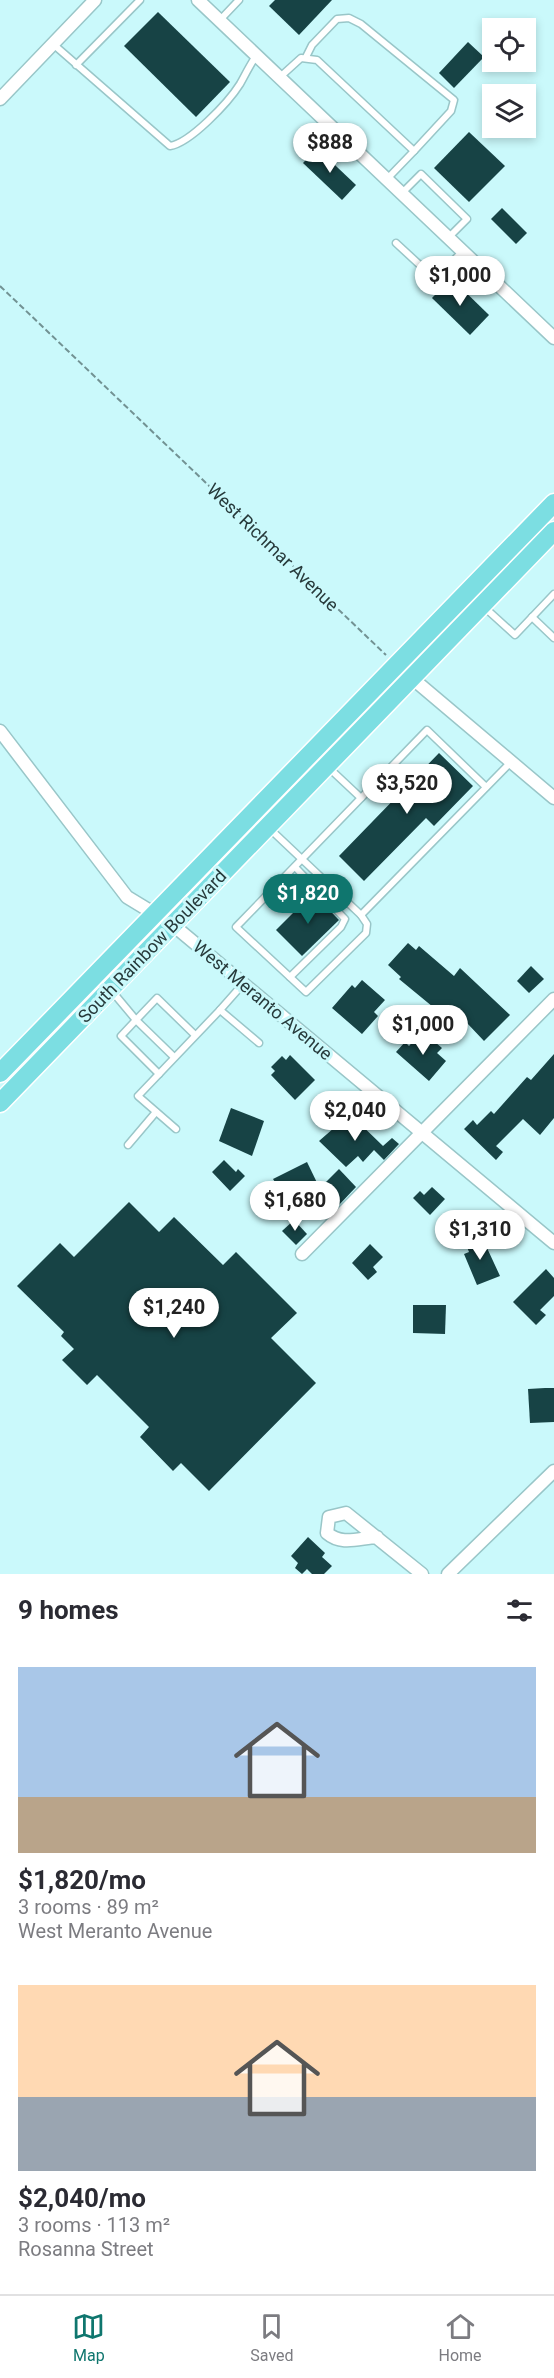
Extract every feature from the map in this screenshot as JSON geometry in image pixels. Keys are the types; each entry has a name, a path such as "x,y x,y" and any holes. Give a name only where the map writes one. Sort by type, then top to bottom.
{"main road":[{"name":"South Rainbow Boulevard","path":"0,1073 554,503"},
{"name":"South Rainbow Boulevard","path":"0,1103 554,531"}],"street":[{"path":"0,99 95,0"},
{"path":"198,0 554,338"},
{"path":"396,665 554,798"},
{"name":"West Meranto Avenue","path":"0,731 127,897 157,913 172,925 554,1243"},
{"path":"302,1254 554,999"},
{"path":"448,1574 554,1471"},
{"path":"377,1537 422,1574"}],"lane":[{"path":"76,65 140,0"},
{"path":"220,20 239,0"},
{"path":"306,57 312,45 337,19 349,18 361,24 454,100 451,111 386,180"},
{"path":"53,44 170,146 181,144 212,116 235,90 256,55"},
{"path":"280,78 296,60 306,57 317,60 414,151"},
{"path":"401,194 421,174 467,219 448,238"},
{"path":"396,243 435,279 462,252"},
{"path":"482,605 515,636 554,594"},
{"path":"532,617 554,638"},
{"path":"268,826 303,859 361,915 367,924 366,933 306,992 236,927 303,859 427,730 486,788"},
{"path":"361,915 511,762"},
{"path":"327,766 361,798"},
{"path":"290,977 341,927 345,919 295,867"},
{"path":"176,1129 138,1096 243,984"},
{"path":"111,989 136,1020 174,1057"},
{"path":"159,1074 121,1036 157,998 195,1035"},
{"path":"220,1010 259,1043"},
{"path":"128,1145 156,1112"}],"path":[{"name":"West Richmar Avenue","path":"0,286 396,665"}],"building":[{"path":"275,0 332,0 299,35 269,6"},
{"path":"158,12 230,82 196,117 124,46"},
{"path":"468,42 482,55 482,59 454,88 439,73"},
{"path":"469,132 505,166 469,202 434,168"},
{"path":"317,148 356,185 342,200 303,163"},
{"path":"502,208 527,233 516,244 491,219"},
{"path":"451,278 489,315 470,335 432,298"},
{"path":"439,753 473,786 434,826 426,818 364,881 339,856"},
{"path":"313,893 339,920 302,956 276,930"},
{"path":"408,943 416,950 419,946 454,976 460,968 510,1015 484,1041 467,1023 461,1030 399,979 401,977 388,965"},
{"path":"531,966 544,979 529,993 517,981"},
{"path":"362,980 385,1000 374,1012 378,1016 362,1034 332,1008 352,985 355,988"},
{"path":"422,1031 442,1048 437,1053 446,1061 429,1081 396,1052 405,1042 409,1046"},
{"path":"554,1054 554,1118 540,1135 523,1119 496,1146 503,1152 496,1160 464,1129 473,1120 477,1125 491,1111 494,1114 527,1077 531,1080"},
{"path":"290,1055 315,1080 295,1100 271,1075 275,1071 271,1067 282,1056 286,1060"},
{"path":"231,1108 264,1121 252,1156 219,1141"},
{"path":"350,1114 383,1146 392,1138 399,1144 384,1160 374,1150 363,1162 358,1156 346,1167 319,1141"},
{"path":"224,1160 236,1172 238,1169 245,1176 230,1191 212,1172"},
{"path":"307,1162 322,1193 291,1208 273,1179"},
{"path":"339,1169 356,1187 339,1205 321,1187"},
{"path":"432,1187 445,1199 430,1215 413,1198 420,1191 424,1195"},
{"path":"129,1202 159,1232 174,1217 223,1265 236,1252 297,1313 271,1338 316,1383 209,1491 181,1463 173,1471 140,1437 149,1427 97,1375 87,1385 62,1360 74,1349 61,1336 64,1332 17,1286 60,1243 74,1257"},
{"path":"294,1220 307,1234 296,1245 282,1231"},
{"path":"481,1235 500,1276 477,1285 464,1254 469,1252 465,1242"},
{"path":"370,1244 383,1257 373,1267 377,1272 368,1280 352,1263"},
{"path":"546,1269 554,1278 554,1296 540,1310 546,1315 536,1325 513,1302"},
{"path":"413,1305 446,1305 445,1334 413,1333"},
{"path":"554,1388 554,1422 530,1423 528,1389"},
{"path":"308,1537 325,1553 322,1557 332,1566 324,1574 312,1574 307,1569 302,1574 295,1568 298,1563 291,1556"}]}
